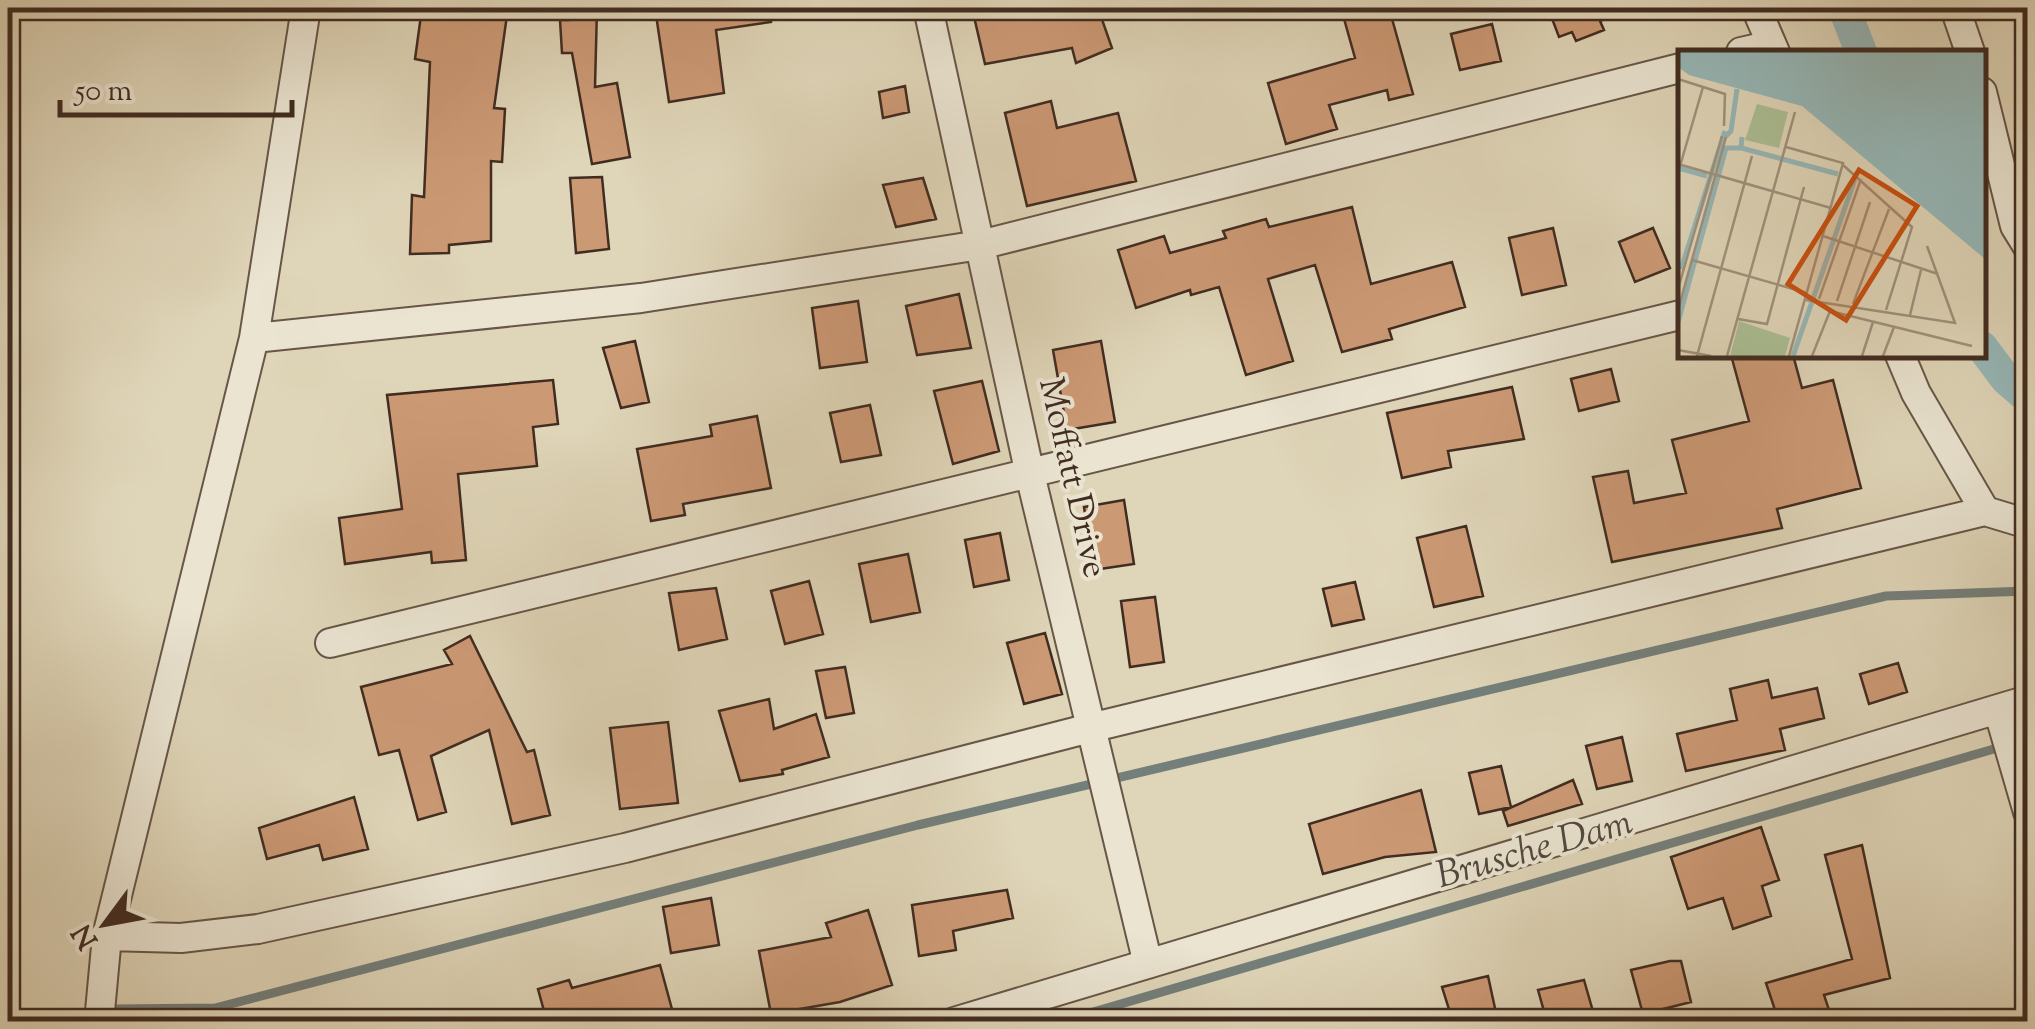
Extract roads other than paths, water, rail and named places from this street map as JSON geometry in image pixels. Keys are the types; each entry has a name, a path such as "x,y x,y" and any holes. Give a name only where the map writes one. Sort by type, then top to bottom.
{"street":[{"path":"99,1022 107,936 254,338 306,8"},
{"name":"Moffatt Drive","path":"928,8 1029,470 1148,964"},
{"path":"1756,8 1773,49"},
{"path":"1955,8 1969,50"},
{"path":"254,338 641,298 980,246 1678,69"},
{"path":"1985,104 2015,226 2028,247"},
{"path":"330,643 1029,470 1678,315"},
{"path":"1901,358 1916,393 1985,511"},
{"path":"107,936 181,938 258,929 1095,738 1985,511 2028,524"},
{"path":"954,1022 2028,700"},
{"path":"1998,709 2028,812"}],"waterway":[{"path":"1844,8 1860,50"},
{"path":"1985,351 2006,379 2028,398"},
{"path":"114,1009 215,1008 918,825 1886,596 2028,591"},
{"name":"Brusche Dam","path":"1059,1022 2028,739"}]}
